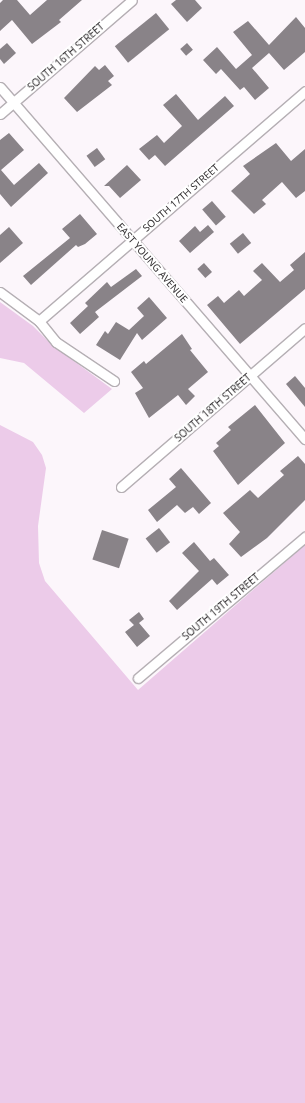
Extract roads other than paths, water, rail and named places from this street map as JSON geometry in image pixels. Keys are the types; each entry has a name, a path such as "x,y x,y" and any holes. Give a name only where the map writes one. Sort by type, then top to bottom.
{"street":[{"name":"SOUTH 16TH STREET","path":"0,114 132,0"},
{"name":"EAST YOUNG AVENUE","path":"0,87 305,439"},
{"name":"SOUTH 17TH STREET","path":"39,321 305,91"},
{"path":"0,292 39,321 56,342 114,381"},
{"name":"SOUTH 18TH STREET","path":"120,487 305,328"},
{"name":"SOUTH 19TH STREET","path":"138,678 305,537"}]}
